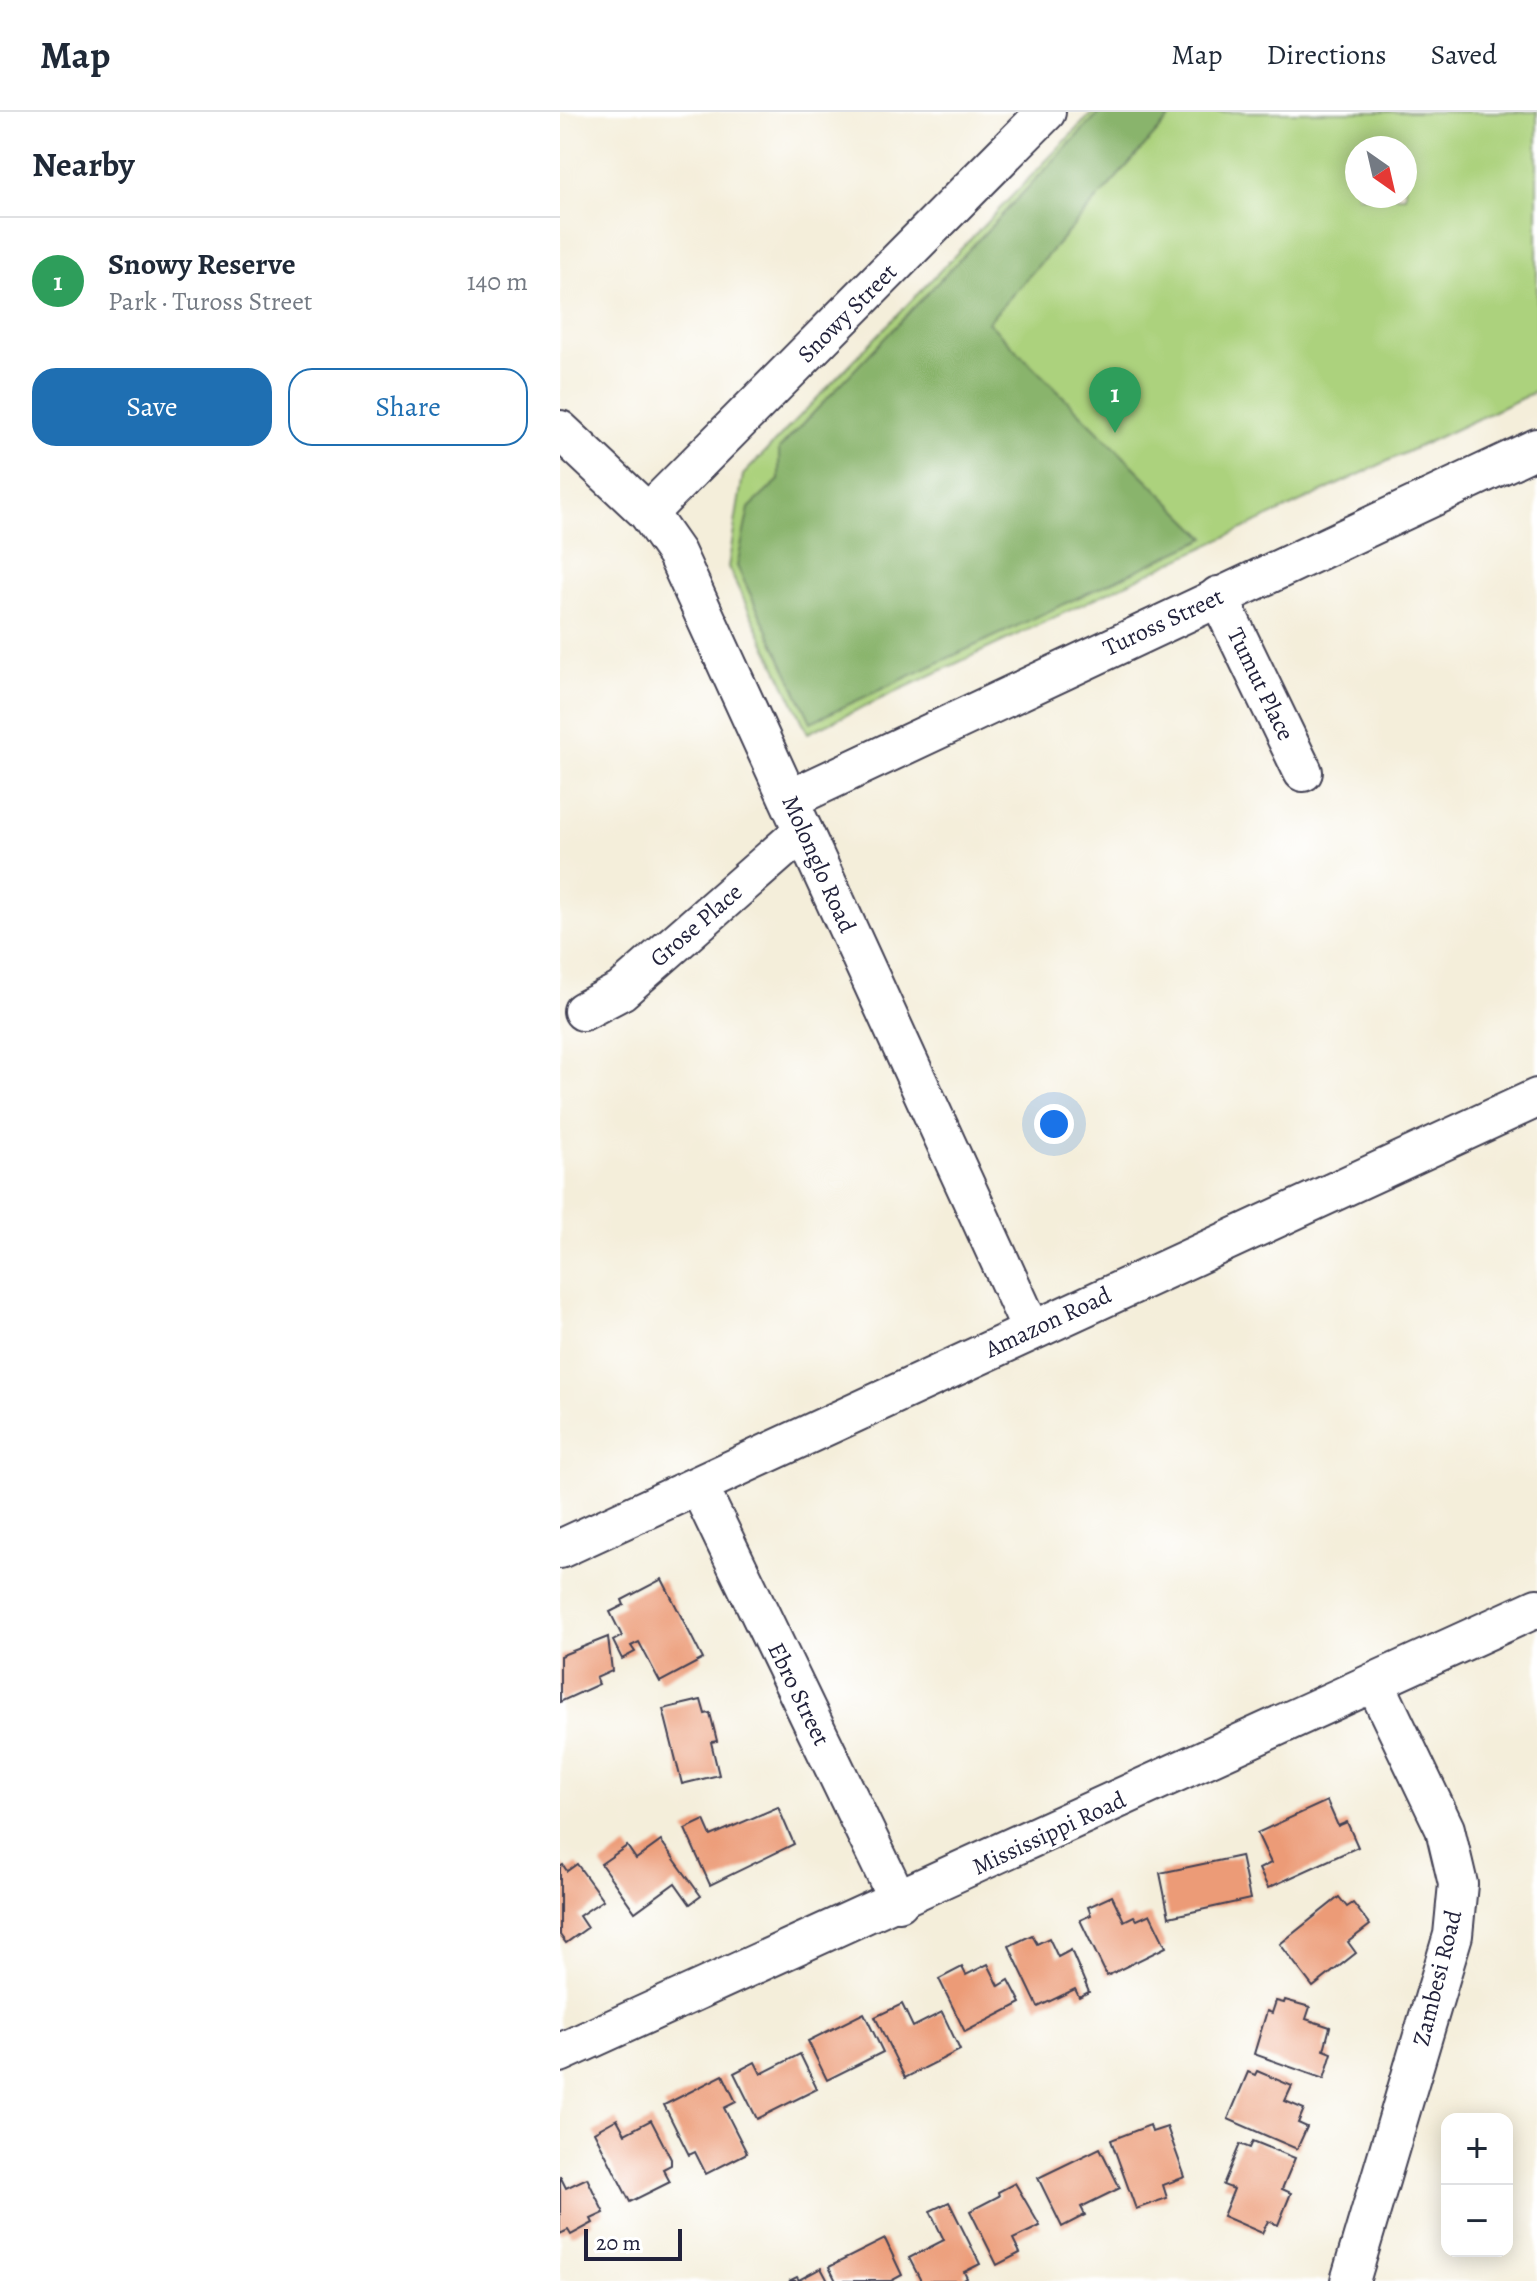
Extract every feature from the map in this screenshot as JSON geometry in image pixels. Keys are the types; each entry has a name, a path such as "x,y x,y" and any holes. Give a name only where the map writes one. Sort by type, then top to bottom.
{"street":[{"name":"Snowy Street","path":"648,513 1046,112"},
{"name":"Molonglo Road","path":"560,430 648,513 676,553 1031,1329"},
{"name":"Tuross Street","path":"797,815 1218,596 1537,448"},
{"name":"Tumut Place","path":"1218,596 1303,772"},
{"name":"Grose Place","path":"583,1011 621,991 797,815"},
{"name":"Amazon Road","path":"560,1549 1537,1098"},
{"name":"Ebro Street","path":"699,1487 899,1902"},
{"name":"Mississippi Road","path":"560,2053 899,1902 1537,1608"},
{"name":"Zambesi Road","path":"1350,2281 1453,1935 1458,1884 1445,1829 1375,1683"}],"green space":[{"path":"1093,112 1537,112 1537,391 808,733 728,567 743,475"},
{"path":"1100,112 1175,112 988,322 1206,538 811,722 737,566 749,508 779,480 779,449"}],"building":[{"path":"662,1579 703,1659 660,1682 639,1642 631,1646 635,1652 622,1659 613,1641 622,1636 610,1612 624,1605 622,1600"},
{"path":"608,1637 612,1671 596,1678 599,1684 560,1702 560,1656"},
{"path":"701,1700 705,1714 710,1713 717,1741 711,1742 719,1775 682,1784 663,1709"},
{"path":"1327,1801 1338,1826 1347,1822 1358,1847 1268,1888 1259,1869 1271,1863 1257,1833"},
{"path":"778,1807 794,1844 710,1885 685,1829 704,1820 711,1836"},
{"path":"661,1841 701,1896 690,1904 675,1883 635,1912 601,1864 627,1846 636,1859"},
{"path":"1241,1856 1250,1899 1169,1917 1160,1873"},
{"path":"577,1864 603,1900 579,1916 587,1928 566,1943 560,1935 560,1867 563,1865 567,1871"},
{"path":"1112,1896 1124,1921 1134,1916 1137,1920 1150,1914 1166,1947 1107,1976 1080,1920 1091,1915 1088,1907"},
{"path":"1339,1897 1347,1907 1353,1903 1370,1925 1348,1942 1356,1953 1313,1987 1280,1944"},
{"path":"1032,1935 1037,1944 1049,1938 1058,1957 1071,1950 1089,1992 1079,1997 1075,1989 1038,2007 1009,1946"},
{"path":"988,1964 999,1986 1009,1980 1021,2003 965,2032 939,1979 962,1967 966,1975"},
{"path":"1285,2000 1310,2007 1306,2019 1330,2027 1324,2050 1332,2053 1324,2079 1254,2054 1267,2011 1272,2013 1276,2001 1284,2003"},
{"path":"902,2004 913,2027 942,2012 960,2050 905,2078 875,2017"},
{"path":"864,2013 883,2052 827,2080 808,2041"},
{"path":"800,2054 817,2089 757,2119 734,2073 755,2062 761,2074"},
{"path":"1257,2071 1292,2086 1285,2101 1304,2109 1298,2123 1307,2127 1297,2149 1228,2119 1248,2072 1255,2075"},
{"path":"723,2075 736,2102 724,2108 747,2153 706,2174 695,2152 689,2155 664,2105"},
{"path":"617,2119 625,2134 651,2120 671,2159 671,2165 663,2169 670,2182 630,2202 594,2132"},
{"path":"1150,2125 1152,2132 1167,2127 1185,2177 1163,2185 1167,2198 1136,2209 1111,2140"},
{"path":"1253,2141 1295,2158 1282,2189 1291,2193 1278,2225 1268,2221 1262,2233 1223,2216 1234,2189 1223,2185 1240,2144 1250,2148"},
{"path":"1100,2148 1120,2188 1081,2207 1085,2215 1062,2227 1038,2178"},
{"path":"560,2176 566,2188 587,2178 604,2213 571,2235 568,2230 560,2234"},
{"path":"1015,2183 1040,2226 1013,2239 1020,2253 997,2265 970,2211 999,2196 998,2192"},
{"path":"949,2202 980,2264 964,2272 967,2278 962,2281 921,2281 909,2258 944,2240 930,2211"},
{"path":"885,2239 902,2275 891,2281 836,2281 829,2267"},
{"path":"821,2268 828,2281 789,2281 797,2277 799,2280"}],"place":[{"name":"Snowy Reserve","path":"1115,433"}]}
